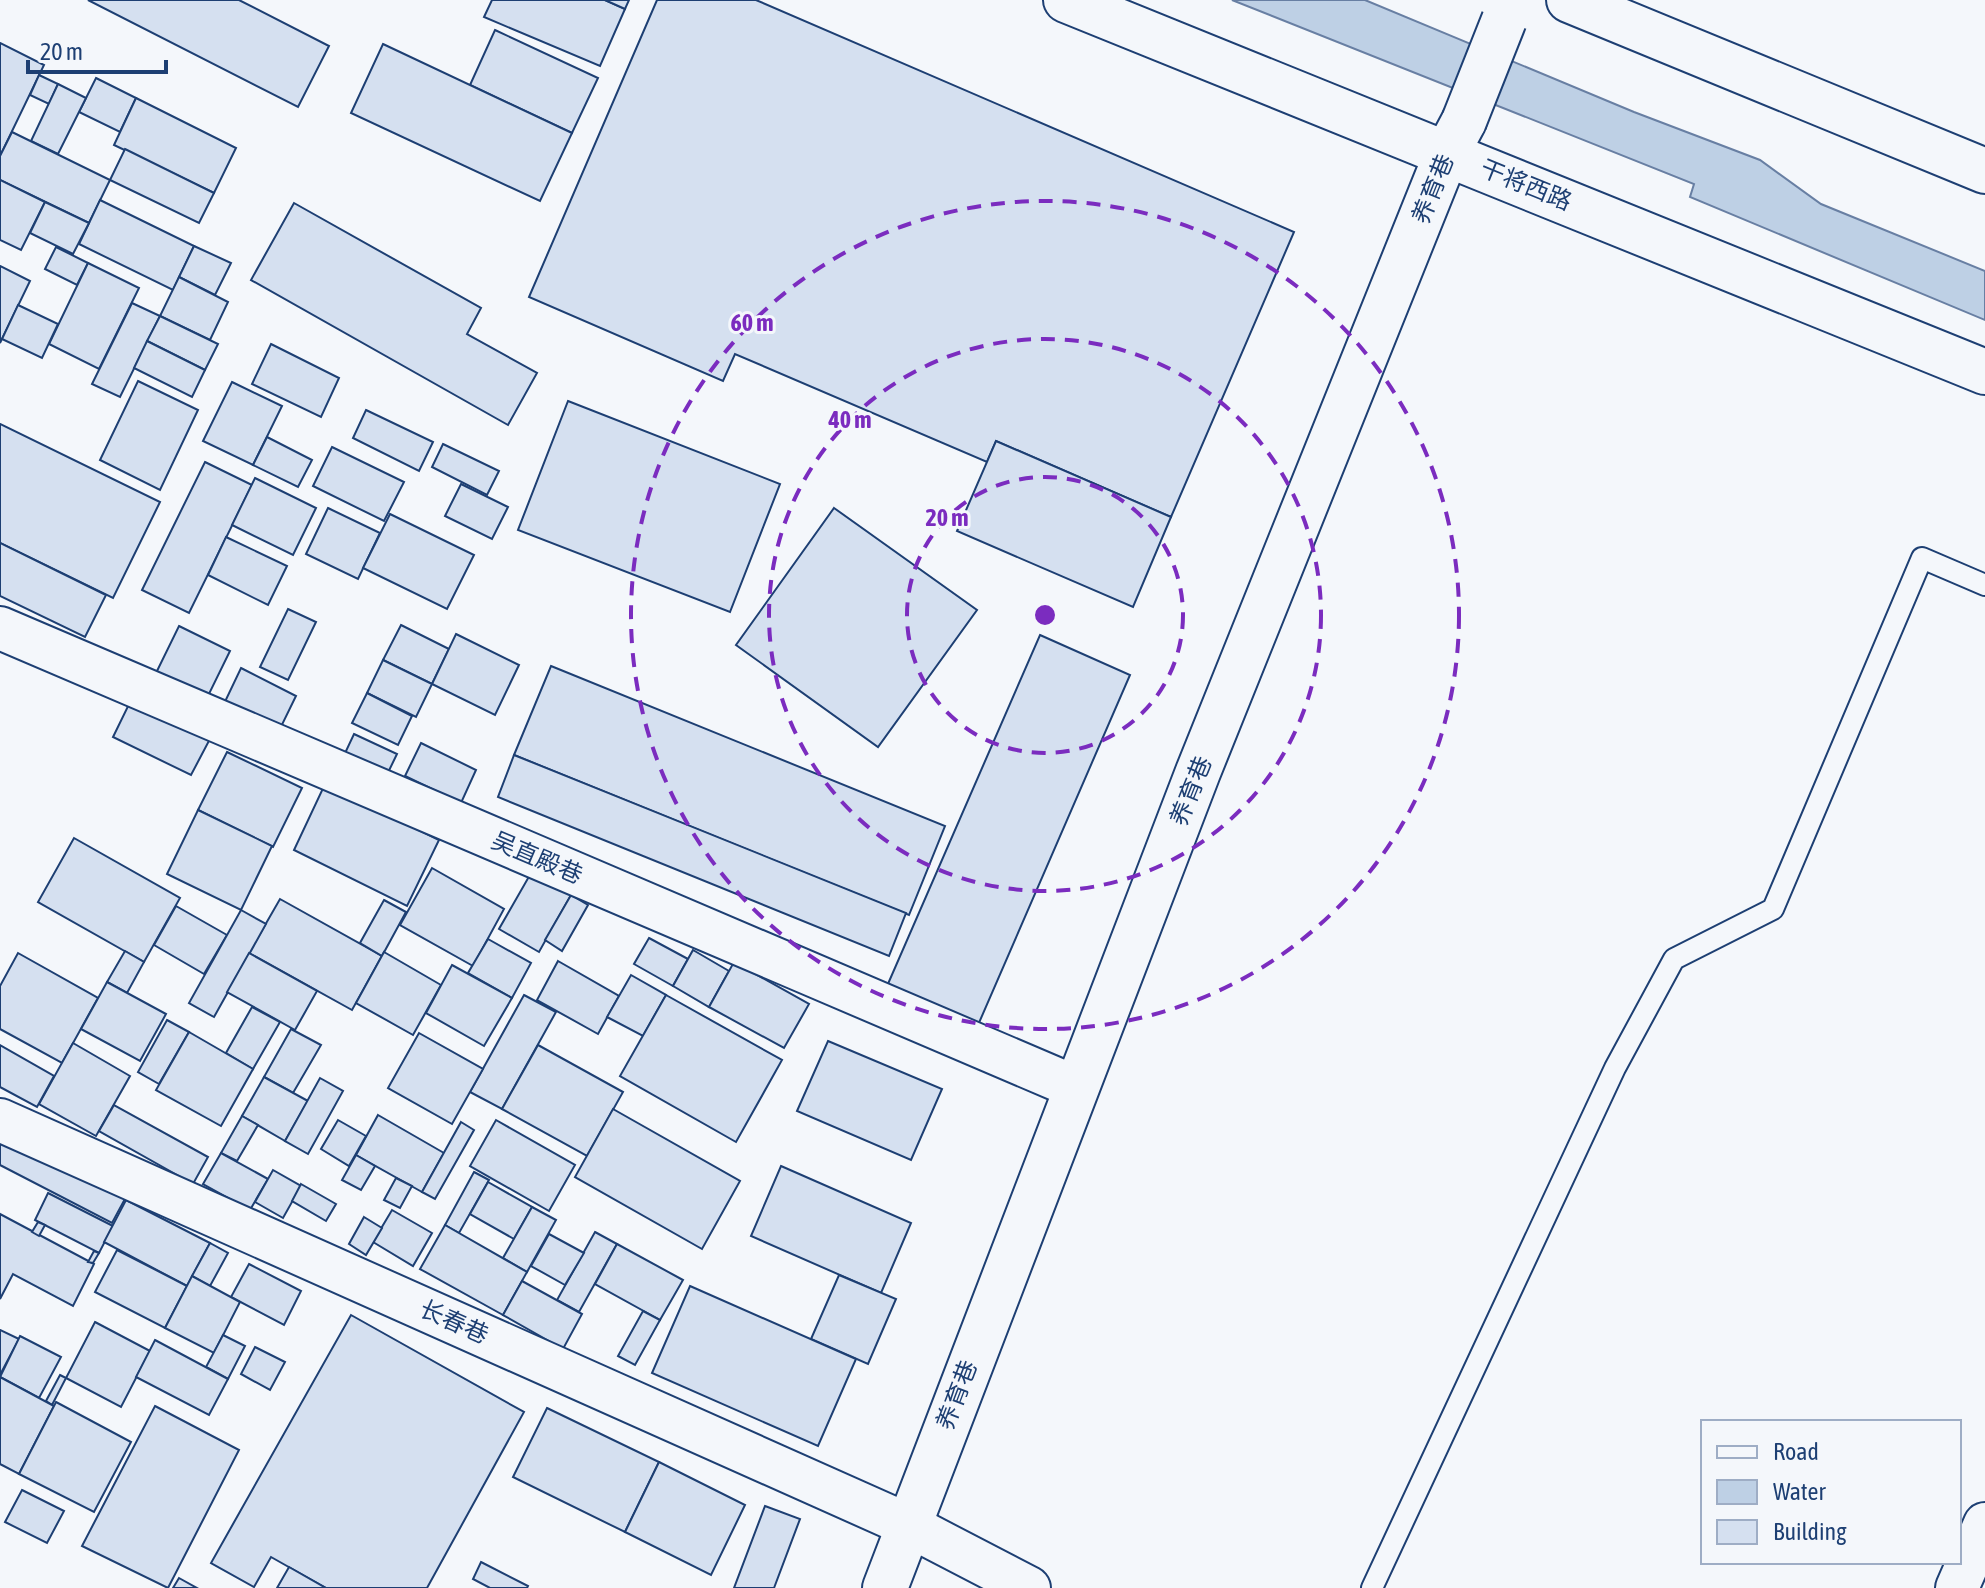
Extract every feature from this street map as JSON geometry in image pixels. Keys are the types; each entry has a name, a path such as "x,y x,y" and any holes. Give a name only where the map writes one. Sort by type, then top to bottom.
{"main road":[{"name":"干将西路","path":"1066,0 1455,137 1985,372"},
{"path":"1569,0 1985,171"},
{"name":"养育巷","path":"885,1588 1075,1087 1455,137 1509,10"}],"street":[{"name":"吴直殿巷","path":"0,628 1075,1087"},
{"name":"长春巷","path":"0,1120 908,1525 1029,1588"},
{"path":"1957,1588 1985,1524"}],"lane":[{"path":"1372,1588 1615,1068 1674,959 1773,909 1922,558 1985,585"}],"water":[{"path":"1232,0 1365,0 1634,112 1760,160 1821,204 1985,271 1985,320 1690,197 1694,184"}],"building":[{"path":"88,0 239,0 329,46 298,107"},
{"path":"492,0 605,0 625,9 600,66 484,17"},
{"path":"605,0 629,0 625,9"},
{"path":"657,0 756,0 1294,232 1171,517 996,441 987,462 735,354 723,381 529,297"},
{"path":"495,30 598,78 572,133 470,85"},
{"path":"0,43 44,65 0,156"},
{"path":"383,44 572,133 540,201 351,113"},
{"path":"39,75 58,84 49,104 30,95"},
{"path":"96,78 136,98 120,132 79,112"},
{"path":"58,84 86,98 58,154 31,141"},
{"path":"136,98 236,148 214,193 114,145"},
{"path":"12,132 110,180 89,223 0,180 0,156"},
{"path":"125,149 214,193 199,223 110,180"},
{"path":"0,180 45,202 21,250 0,240"},
{"path":"100,200 194,246 173,290 79,244"},
{"path":"45,202 89,223 73,254 30,233"},
{"path":"294,203 481,308 467,334 537,373 508,425 251,280"},
{"path":"194,246 231,263 215,295 179,277"},
{"path":"56,247 88,263 77,285 45,269"},
{"path":"88,263 139,288 99,369 49,344"},
{"path":"0,266 30,281 0,343"},
{"path":"179,277 228,302 210,340 160,316"},
{"path":"132,303 160,316 120,397 92,384"},
{"path":"18,305 58,324 42,358 2,339"},
{"path":"160,316 218,344 205,370 147,341"},
{"path":"147,341 205,370 192,397 134,368"},
{"path":"271,344 339,378 321,417 252,384"},
{"path":"138,381 198,410 160,490 100,460"},
{"path":"232,382 282,406 253,465 203,441"},
{"path":"568,401 780,484 730,612 518,530"},
{"path":"366,410 433,442 419,471 353,438"},
{"path":"0,424 160,502 113,598 0,543"},
{"path":"267,437 312,460 298,487 253,465"},
{"path":"996,441 1171,517 1133,607 957,531"},
{"path":"443,444 499,471 487,495 432,467"},
{"path":"332,447 404,482 384,521 313,486"},
{"path":"205,462 252,485 189,613 142,590"},
{"path":"255,478 316,508 293,555 232,525"},
{"path":"461,484 508,507 492,539 445,516"},
{"path":"328,508 380,533 358,579 306,554"},
{"path":"834,508 977,610 878,747 736,645"},
{"path":"390,514 474,555 447,609 363,568"},
{"path":"226,537 287,566 268,605 208,575"},
{"path":"0,543 106,595 85,637 0,596"},
{"path":"288,609 316,622 288,680 260,667"},
{"path":"401,625 449,649 432,684 383,660"},
{"path":"179,626 230,651 207,698 156,673"},
{"path":"456,634 519,665 495,715 432,684"},
{"path":"1040,635 1130,675 975,1032 884,993"},
{"path":"383,660 432,684 416,717 367,693"},
{"path":"551,666 945,826 909,915 514,755"},
{"path":"241,668 296,696 276,737 221,710"},
{"path":"367,693 412,716 398,745 352,723"},
{"path":"132,698 211,737 191,775 113,737"},
{"path":"354,734 397,754 381,787 339,766"},
{"path":"421,743 476,770 461,803 405,776"},
{"path":"227,752 302,788 273,847 198,810"},
{"path":"514,755 906,913 889,956 498,797"},
{"path":"325,784 439,840 407,906 294,850"},
{"path":"198,810 272,846 241,910 167,874"},
{"path":"74,838 180,898 144,962 38,902"},
{"path":"432,868 504,909 473,966 400,925"},
{"path":"531,873 571,895 539,952 499,929"},
{"path":"571,895 588,905 562,951 545,940"},
{"path":"280,899 382,956 352,1010 249,953"},
{"path":"384,900 406,912 382,956 360,943"},
{"path":"176,906 227,935 204,974 154,945"},
{"path":"241,910 266,924 214,1017 189,1003"},
{"path":"649,938 688,959 673,986 634,964"},
{"path":"488,939 531,963 512,998 468,973"},
{"path":"693,950 729,971 709,1007 673,986"},
{"path":"125,951 144,962 127,993 107,982"},
{"path":"384,952 441,985 413,1035 356,1003"},
{"path":"18,953 98,998 62,1063 0,1029 0,986"},
{"path":"249,953 317,991 295,1030 227,992"},
{"path":"558,961 619,996 598,1034 537,1000"},
{"path":"734,962 809,1004 784,1048 709,1007"},
{"path":"452,965 512,998 484,1046 426,1013"},
{"path":"631,975 666,995 643,1036 607,1017"},
{"path":"107,982 166,1014 140,1061 81,1029"},
{"path":"524,995 556,1012 502,1109 470,1092"},
{"path":"666,995 782,1060 736,1142 620,1076"},
{"path":"252,1007 280,1022 253,1069 226,1053"},
{"path":"167,1020 189,1032 159,1084 138,1072"},
{"path":"291,1029 321,1045 293,1093 264,1077"},
{"path":"189,1032 253,1069 221,1126 156,1090"},
{"path":"419,1033 483,1069 452,1124 388,1088"},
{"path":"828,1041 942,1089 911,1160 797,1111"},
{"path":"73,1043 130,1076 96,1136 39,1104"},
{"path":"0,1045 54,1076 37,1107 0,1087"},
{"path":"538,1045 623,1092 587,1156 502,1109"},
{"path":"264,1077 308,1101 285,1141 242,1116"},
{"path":"320,1078 343,1091 308,1154 285,1141"},
{"path":"114,1105 208,1157 193,1184 99,1131"},
{"path":"613,1109 740,1181 702,1249 575,1177"},
{"path":"378,1115 444,1153 422,1192 356,1155"},
{"path":"242,1116 258,1125 237,1161 221,1153"},
{"path":"338,1120 366,1136 349,1166 321,1149"},
{"path":"496,1120 575,1165 549,1211 470,1166"},
{"path":"461,1122 474,1130 435,1199 422,1192"},
{"path":"0,1132 126,1197 112,1223 0,1165"},
{"path":"221,1153 268,1179 250,1210 203,1184"},
{"path":"356,1155 375,1166 361,1190 342,1180"},
{"path":"781,1166 911,1223 881,1293 751,1236"},
{"path":"273,1170 301,1186 283,1218 255,1202"},
{"path":"474,1172 489,1180 459,1233 445,1225"},
{"path":"396,1178 412,1186 400,1208 384,1200"},
{"path":"488,1182 532,1207 514,1239 470,1214"},
{"path":"301,1184 336,1204 326,1221 292,1201"},
{"path":"48,1193 113,1226 99,1253 35,1220"},
{"path":"126,1200 210,1243 187,1286 104,1242"},
{"path":"532,1207 556,1220 527,1272 503,1258"},
{"path":"392,1210 432,1233 413,1266 373,1242"},
{"path":"0,1214 94,1264 73,1306 13,1274 0,1299"},
{"path":"364,1217 382,1228 366,1255 349,1244"},
{"path":"38,1222 45,1225 39,1236 32,1232"},
{"path":"445,1225 527,1272 503,1315 420,1269"},
{"path":"595,1232 617,1244 579,1312 557,1300"},
{"path":"549,1234 584,1253 565,1285 531,1266"},
{"path":"210,1243 228,1253 210,1286 192,1276"},
{"path":"617,1244 683,1280 660,1320 595,1284"},
{"path":"117,1250 187,1286 165,1328 95,1292"},
{"path":"94,1251 99,1253 93,1263 88,1262"},
{"path":"249,1264 301,1291 284,1325 231,1297"},
{"path":"839,1275 896,1299 868,1364 811,1339"},
{"path":"192,1276 240,1302 214,1353 165,1328"},
{"path":"522,1281 582,1314 563,1349 503,1315"},
{"path":"690,1286 856,1359 818,1446 652,1373"},
{"path":"643,1311 660,1320 635,1365 618,1356"},
{"path":"351,1315 524,1412 427,1588 326,1588 271,1557 254,1587 211,1563"},
{"path":"95,1322 150,1351 121,1407 66,1378"},
{"path":"0,1330 19,1339 0,1375"},
{"path":"223,1335 245,1346 228,1379 206,1367"},
{"path":"20,1336 61,1357 39,1398 0,1377"},
{"path":"155,1340 228,1379 209,1415 136,1377"},
{"path":"255,1347 285,1362 270,1390 241,1374"},
{"path":"60,1375 66,1378 52,1405 46,1401"},
{"path":"0,1377 54,1406 19,1474 0,1464"},
{"path":"56,1402 131,1442 94,1512 19,1474"},
{"path":"155,1406 239,1450 168,1588 82,1546"},
{"path":"547,1408 659,1462 625,1532 513,1477"},
{"path":"659,1462 745,1505 711,1575 625,1532"},
{"path":"22,1490 64,1511 47,1543 5,1522"},
{"path":"765,1506 800,1519 774,1588 734,1588"},
{"path":"481,1562 527,1588 490,1588 473,1579"},
{"path":"289,1567 326,1588 277,1588"},
{"path":"179,1578 197,1588 173,1588"}]}
